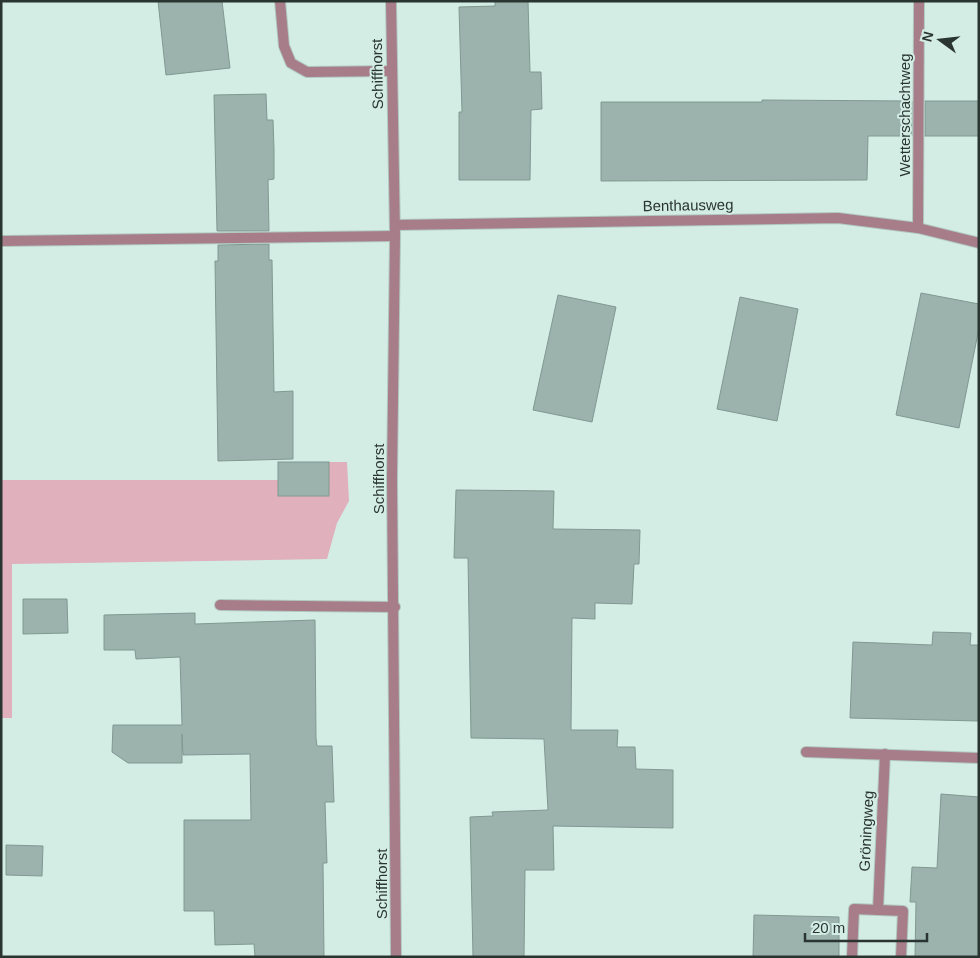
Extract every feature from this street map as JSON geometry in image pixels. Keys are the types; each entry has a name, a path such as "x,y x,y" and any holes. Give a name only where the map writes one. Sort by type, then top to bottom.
{"street":[{"path":"280,1 284,46 291,63 307,72 391,71"},
{"name":"Schiffhorst","path":"391,1 395,225 392,478 395,607 396,957"},
{"name":"Wetterschachtweg","path":"918,228 919,1"},
{"name":"Benthausweg","path":"395,225 838,218 918,228 979,243"},
{"path":"1,241 395,236"},
{"path":"220,605 395,607"},
{"path":"806,752 979,758"},
{"name":"Gröningweg","path":"878,910 885,754"},
{"path":"852,957 854,909 903,911 902,957"}],"shaded area":[{"path":"329,462 347,462 349,501 337,523 327,559 12,564 12,718 1,718 1,480 278,480 278,496 329,496"}],"building":[{"path":"158,1 222,1 230,68 166,75"},
{"path":"495,1 528,1 530,72 541,72 542,109 531,110 530,180 459,180 459,112 462,112 459,7 495,6"},
{"path":"266,94 267,120 273,120 274,149 274,179 268,180 269,231 217,231 214,95"},
{"path":"762,100 912,101 912,136 868,136 867,180 601,181 601,102 762,102"},
{"path":"925,101 979,101 979,136 925,136"},
{"path":"269,244 269,260 272,260 274,392 293,391 293,459 218,461 215,261 218,261 218,245"},
{"path":"921,293 979,304 979,328 959,428 896,415"},
{"path":"558,295 616,307 592,422 533,410"},
{"path":"740,297 798,309 777,421 717,409"},
{"path":"278,462 329,462 329,496 278,496"},
{"path":"456,490 554,491 553,529 640,530 639,564 634,564 632,604 595,603 595,619 572,618 571,730 618,730 617,747 635,747 636,769 673,770 673,828 553,826 554,870 525,870 524,957 473,957 470,817 493,816 492,812 548,810 544,739 471,738 468,558 454,558"},
{"path":"23,599 67,599 68,633 23,634"},
{"path":"195,613 195,624 315,620 316,738 317,746 332,746 334,802 325,802 327,863 323,863 324,957 255,957 254,944 215,945 214,911 184,911 184,820 251,820 250,754 183,755 182,734 182,763 128,763 112,752 113,725 182,725 180,657 136,659 135,650 104,650 104,615"},
{"path":"933,632 971,633 970,645 979,645 979,721 850,718 853,642 932,645"},
{"path":"941,794 979,797 979,957 915,957 916,902 910,902 912,867 937,868"},
{"path":"6,845 43,846 42,876 6,875"},
{"path":"754,915 839,917 839,957 753,957"}]}
